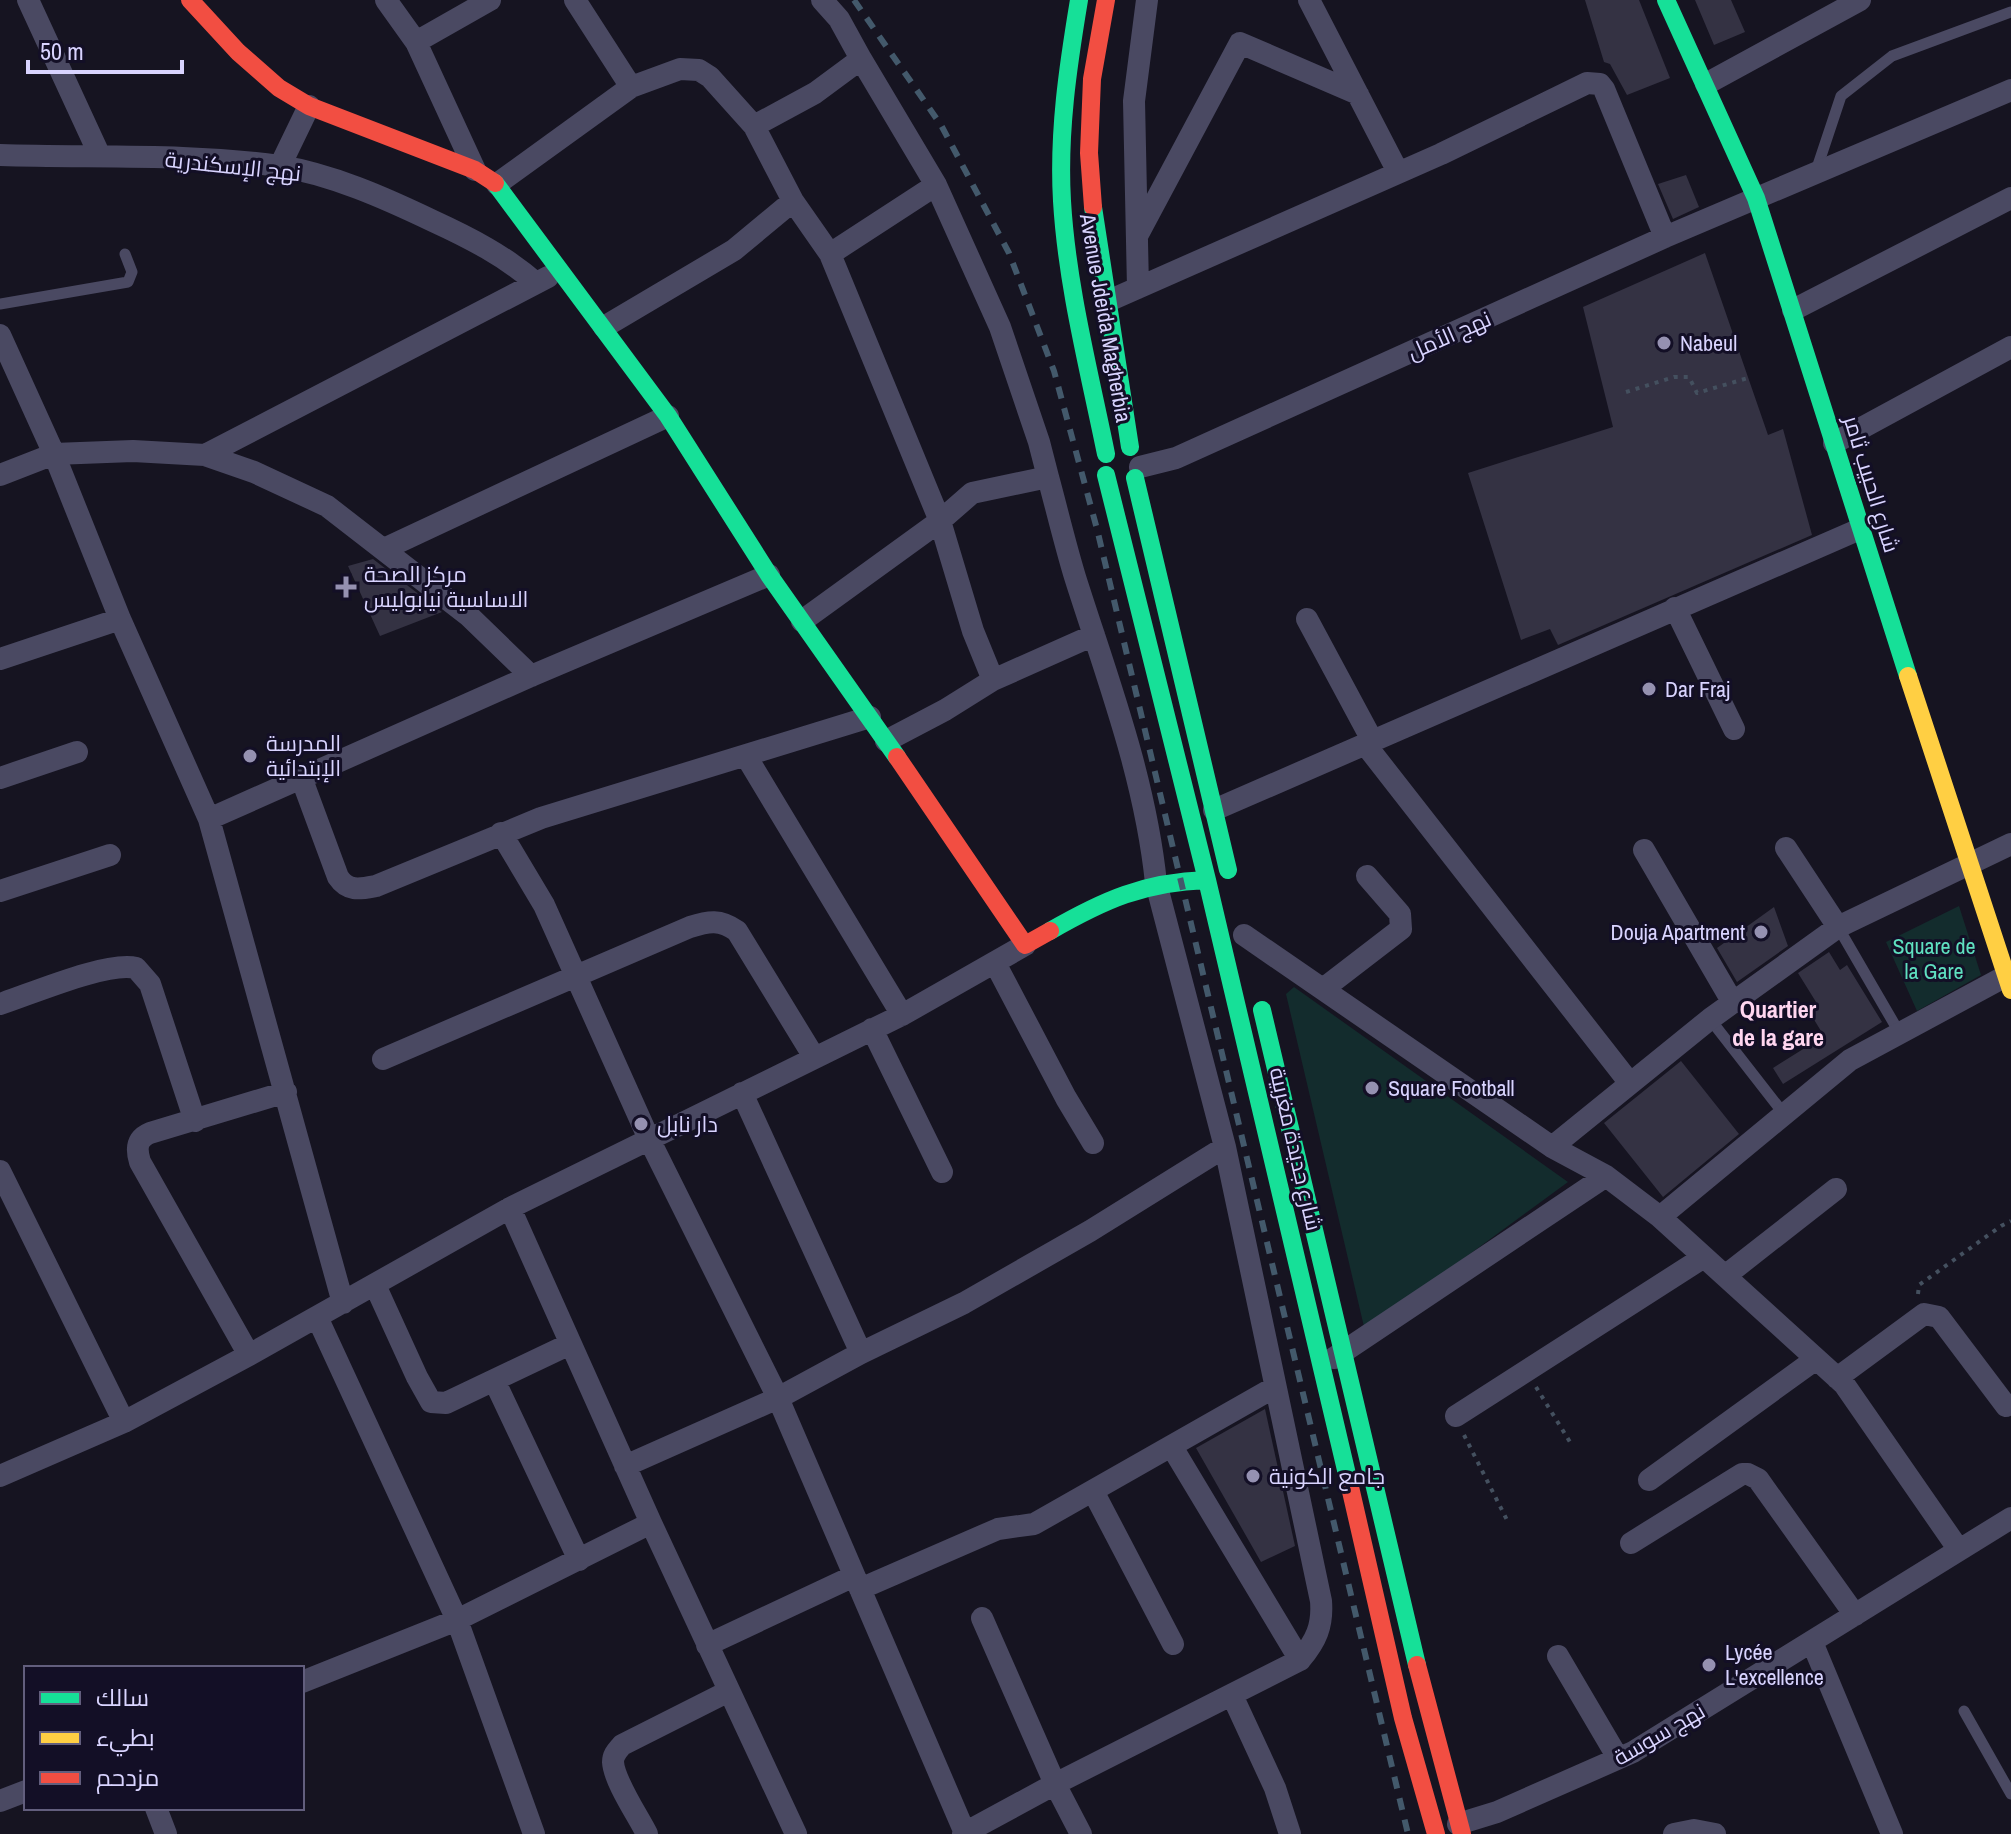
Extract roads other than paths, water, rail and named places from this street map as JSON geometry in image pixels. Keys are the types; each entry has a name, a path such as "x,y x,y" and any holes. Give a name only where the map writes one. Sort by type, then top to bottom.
{"main road":[{"path":"190,0 238,52 279,88 309,106 475,170 497,184 668,416 769,575 1025,945 1113,896 1156,883 1207,880"},
{"name":"Avenue Jdeida Magherbia","path":"1079,0 1066,77 1061,156 1062,200 1067,258 1106,454"},
{"name":"Avenue Jdeida Magherbia","path":"1106,0 1092,79 1089,153 1094,219 1130,447"},
{"name":"شارع الحبيب ثامر","path":"1670,2 1756,198 2008,983"},
{"path":"1138,472 1120,483 1106,475 1103,461 1106,454 1116,446 1130,447 1140,459 1138,472 1234,893"},
{"name":"شارع جديدة مغربية","path":"1106,475 1207,880 1403,1718 1436,1834"},
{"path":"1242,928 1252,965"},
{"name":"شارع جديدة مغربية","path":"1259,996 1428,1711 1460,1829"}],"street":[{"path":"28,0 100,156"},
{"path":"386,0 416,42 475,170"},
{"path":"416,42 490,0"},
{"path":"575,0 631,87"},
{"path":"501,833 544,905 649,1139 778,1398 964,1834 1055,1784 1300,1660 1315,1643 1320,1627 1321,1601 1225,1147 1156,883 1152,845 1124,722 1074,574 1039,442 1000,327 936,185 839,19 822,0"},
{"path":"1138,288 1134,101 1147,0"},
{"path":"1309,0 1398,172"},
{"path":"1706,84 1860,0"},
{"path":"1137,236 1240,43 1358,94"},
{"path":"754,126 815,93 861,59"},
{"path":"497,184 631,87 680,69 699,70 710,77 754,126 793,201 830,254 940,521 973,631 993,680"},
{"path":"1106,302 1441,154 1594,82 1604,89 1665,237"},
{"name":"نهج الأمل","path":"1138,472 1176,458 1815,171 2011,90"},
{"path":"280,166 309,106"},
{"name":"نهج الإسكندرية","path":"0,155 169,158 280,166 322,177 397,204 512,262 536,283"},
{"path":"830,254 936,185"},
{"path":"1793,310 2011,198"},
{"path":"604,327 734,250 793,201"},
{"path":"205,455 561,271"},
{"path":"0,335 54,454 120,619 209,819 343,1303"},
{"path":"1834,443 2011,347"},
{"path":"384,549 668,416"},
{"path":"0,475 54,454 133,451 205,455 254,472 327,506 469,616 531,676"},
{"path":"802,621 940,521 972,493 1048,477"},
{"path":"1214,810 1860,529"},
{"path":"209,819 531,676 769,575"},
{"path":"1675,608 1734,729"},
{"path":"0,659 120,619"},
{"path":"1307,619 1368,742 1629,1082"},
{"path":"886,741 993,680 1094,635"},
{"path":"301,777 338,877 349,888 359,890 376,886 501,833 870,717"},
{"path":"0,778 77,752"},
{"path":"746,756 902,1015"},
{"path":"1552,1147 1710,1019 1838,927 2011,844"},
{"path":"1786,848 1838,927"},
{"path":"1644,850 1733,1003"},
{"path":"0,891 110,855"},
{"path":"1323,989 1401,929 1400,914 1367,876"},
{"path":"383,1059 710,921 720,922 737,931 814,1057"},
{"path":"1242,928 1323,989 1552,1147 1606,1176 1660,1217 1837,1378 1959,1550"},
{"path":"0,1476 124,1422 510,1208 902,1015 1025,945"},
{"path":"995,963 1093,1143"},
{"path":"0,1004 98,972 121,966 136,968 150,984 195,1121"},
{"path":"1660,1217 1850,1060 1899,1032 2008,983"},
{"path":"872,1029 942,1172"},
{"path":"249,1355 137,1152 144,1136 286,1092"},
{"path":"742,1093 861,1353"},
{"path":"625,1466 778,1398 964,1303 1090,1231 1225,1147"},
{"path":"0,1171 124,1422"},
{"path":"1323,1366 1606,1176"},
{"path":"1725,1276 1836,1189"},
{"path":"510,1208 793,1833"},
{"path":"1456,1416 1704,1257"},
{"path":"375,1285 431,1402 446,1403 570,1344"},
{"path":"1837,1378 1924,1314 1939,1317 2006,1406"},
{"path":"317,1317 457,1620 534,1834"},
{"path":"1649,1480 1816,1359"},
{"path":"495,1382 579,1560"},
{"path":"707,1645 857,1582 998,1529 1034,1524 1275,1387"},
{"path":"1172,1447 1300,1660"},
{"path":"1631,1543 1742,1474 1748,1474 1758,1479 1855,1615"},
{"path":"1093,1491 1173,1644"},
{"name":"نهج سوسة","path":"1460,1829 1618,1758 2011,1518"},
{"path":"304,1681 457,1620 651,1523"},
{"path":"982,1618 1055,1784 1081,1834"},
{"path":"1812,1642 1892,1834"},
{"path":"1558,1656 1618,1758"},
{"path":"647,1834 616,1772 613,1757 622,1745 729,1691"},
{"path":"1232,1695 1275,1788 1290,1834"},
{"path":"0,1801 24,1792"},
{"path":"157,1810 166,1834"},
{"path":"1674,1834 1694,1830 1715,1834"}],"lane":[{"path":"1815,171 1841,96 1892,56 2011,12"},
{"path":"0,304 128,282 132,272 125,254"},
{"path":"1838,927 1899,1032"},
{"path":"1710,1019 1784,1114"},
{"path":"1964,1711 2011,1794"}],"railway":[{"path":"854,0 941,125 1009,253 1054,371 1097,529 1408,1834"}],"place":[{"name":"Nabeul","path":"1664,343"},
{"name":"مركز الصحة الاساسية نيابوليس","path":"346,587"},
{"name":"Dar Fraj","path":"1649,689"},
{"name":"المدرسة الإبتدائية","path":"250,756"},
{"name":"Douja Apartment","path":"1761,932"},
{"name":"Square Football","path":"1372,1088"},
{"name":"دار نابل","path":"641,1124"},
{"name":"جامع الكونية","path":"1253,1476"},
{"name":"Lycée L'excellence","path":"1709,1665"}],"district":[{"name":"Quartier de la gare","path":"1778,1023"}],"park label":[{"name":"Square de la Gare","path":"1934,958"}]}
